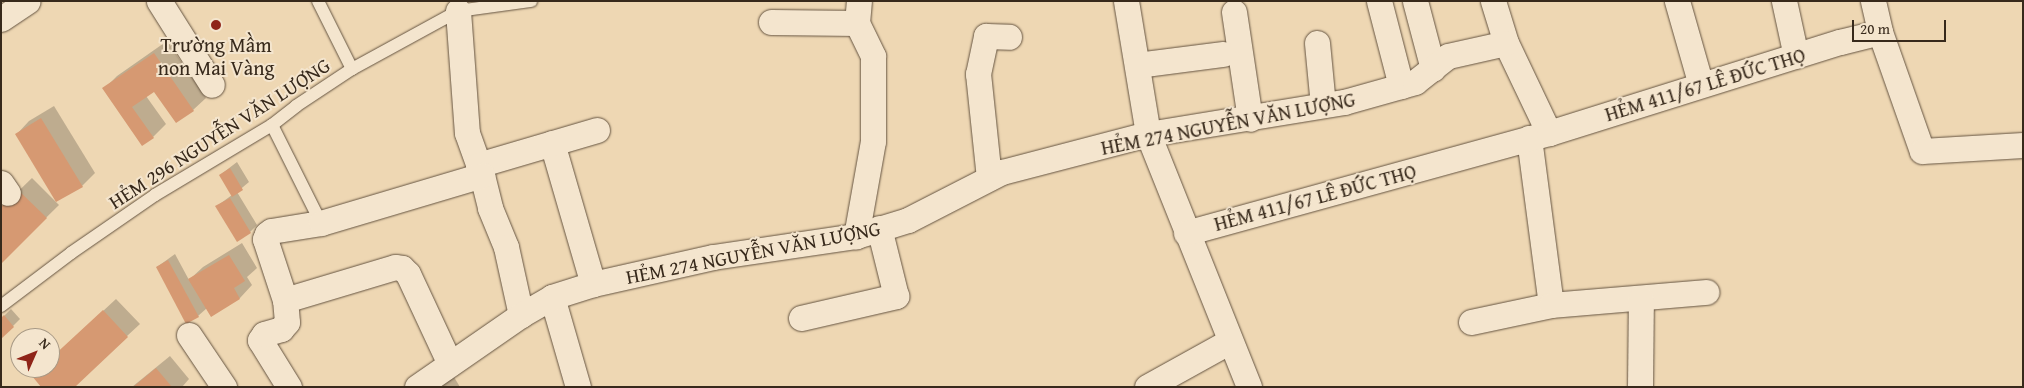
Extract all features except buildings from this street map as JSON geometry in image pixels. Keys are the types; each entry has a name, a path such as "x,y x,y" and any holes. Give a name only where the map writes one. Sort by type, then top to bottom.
{"street":[{"path":"1,19 28,1"},
{"path":"159,1 212,85"},
{"path":"1126,1 1148,134 1249,387"},
{"path":"1379,1 1401,86"},
{"path":"1415,1 1432,68"},
{"path":"1493,1 1539,136 1551,304"},
{"path":"1677,1 1701,85"},
{"path":"1784,1 1796,56"},
{"path":"1873,1 1880,32 1922,152 2023,145"},
{"path":"457,6 467,133 480,170 490,208 506,247 521,315"},
{"path":"772,22 858,12 873,56 873,141 867,232 896,296 801,318"},
{"path":"1234,12 1250,119"},
{"name":"HẺM 411/67 LÊ ĐỨC THỌ","path":"1186,232 1539,136 1796,56 1880,32"},
{"path":"989,178 978,74 986,36 1009,37"},
{"path":"1317,43 1323,105"},
{"name":"HẺM 274 NGUYỄN VĂN LƯỢNG","path":"417,387 521,315 552,297 593,284 713,257 867,232 908,220 1002,172 1148,134 1250,119 1323,105 1401,86 1415,82 1448,56 1506,43"},
{"path":"1137,65 1223,54"},
{"path":"289,387 260,340 264,334 285,326 287,322 285,300 265,239 271,231 321,223 480,170 552,143 596,130"},
{"path":"552,143 593,284"},
{"path":"285,300 395,267 402,268 408,274 450,364"},
{"path":"1471,322 1551,304 1706,292"},
{"path":"552,297 578,387"},
{"path":"1640,387 1641,298"},
{"path":"189,335 224,387"},
{"path":"1147,387 1230,341"}],"lane":[{"path":"318,1 352,70"},
{"path":"457,6 532,1"},
{"name":"HẺM 296 NGUYỄN VĂN LƯỢNG","path":"1,306 71,253 155,195 272,125 296,106 457,6"},
{"path":"272,125 321,223"}],"place":[{"name":"Trường Mầm non Mai Vàng","path":"216,25"}]}
